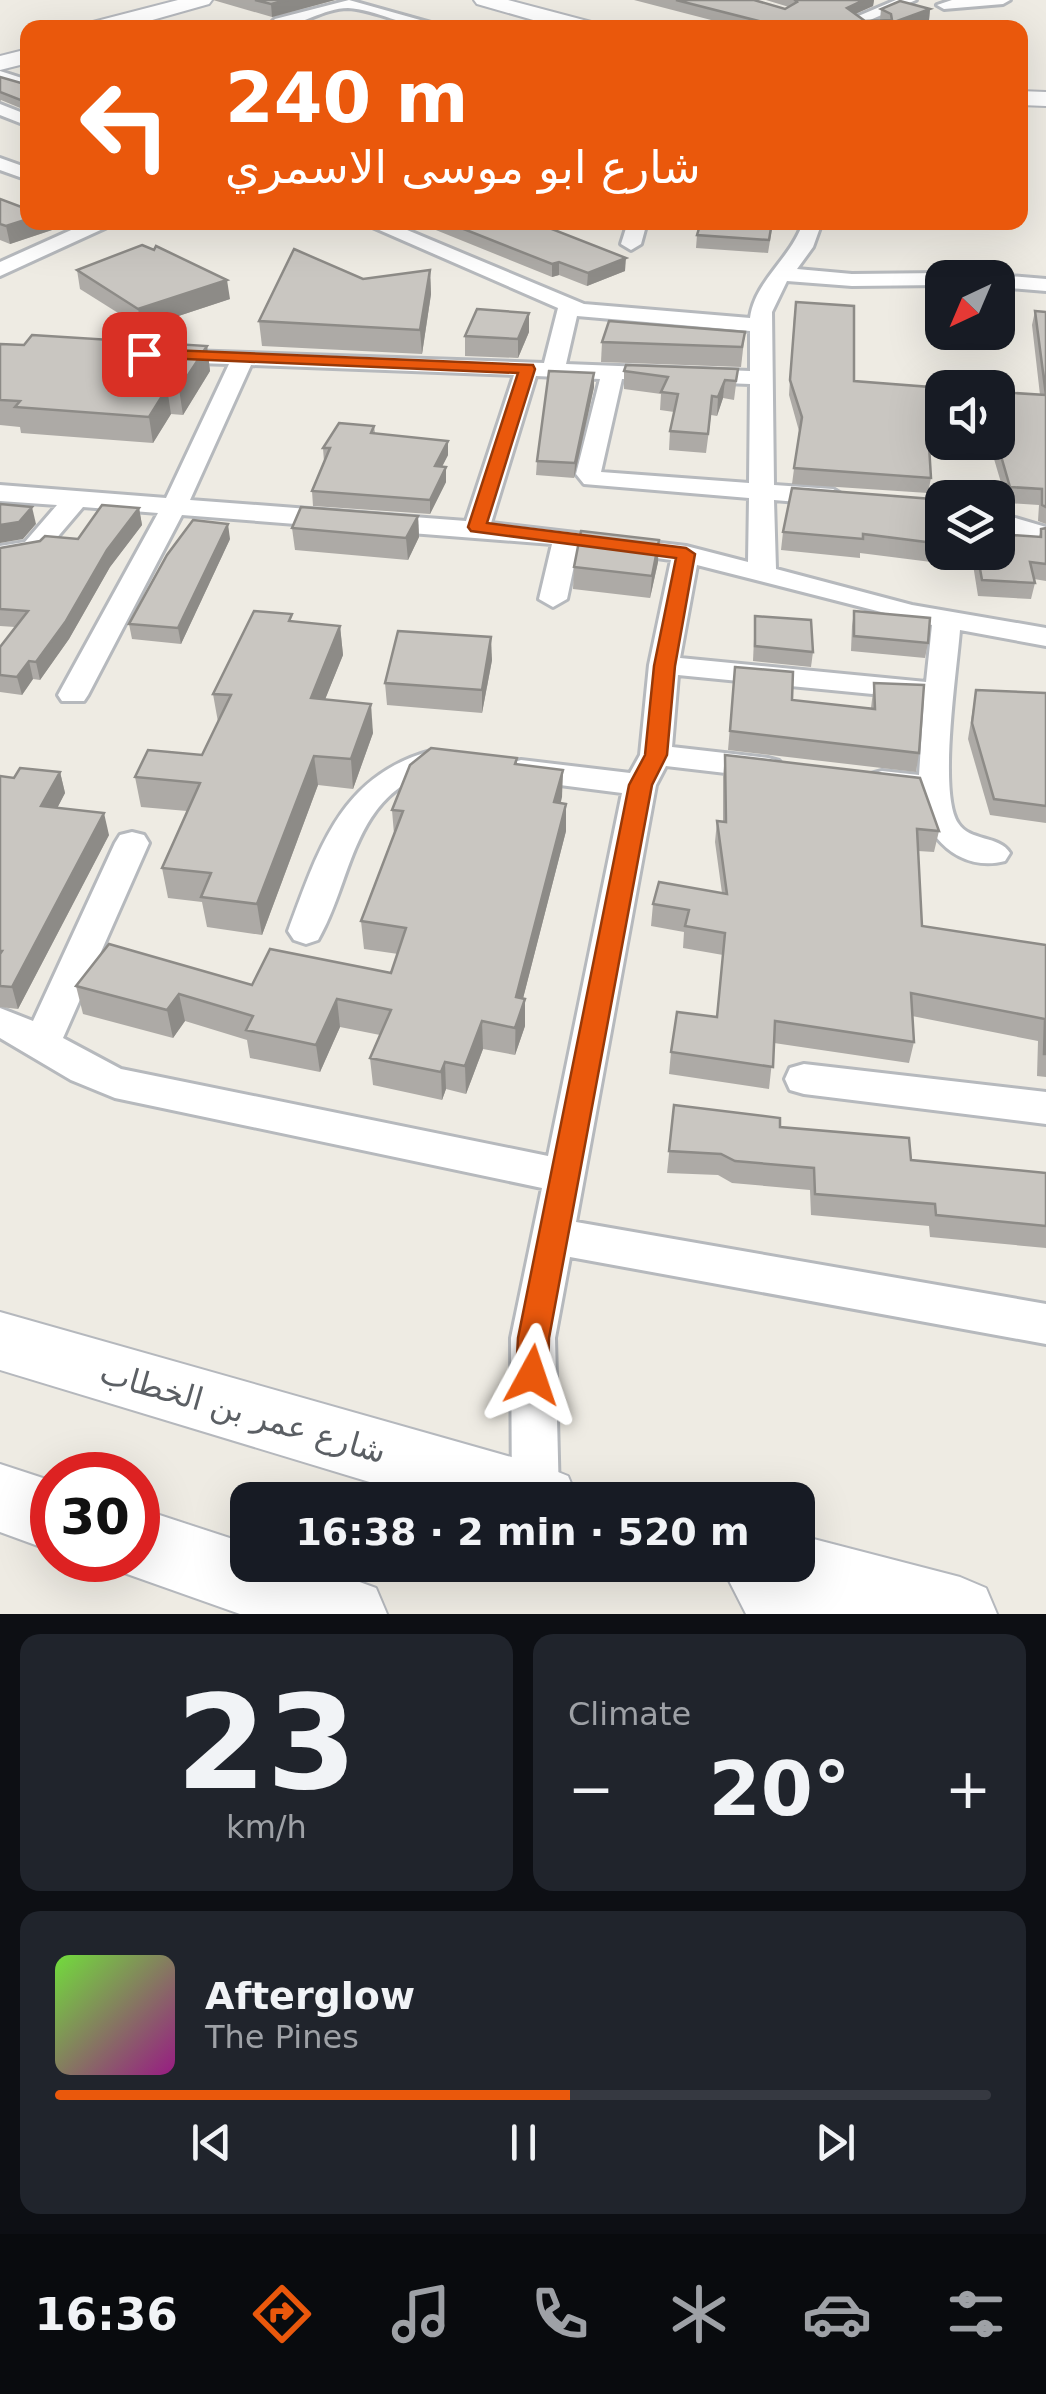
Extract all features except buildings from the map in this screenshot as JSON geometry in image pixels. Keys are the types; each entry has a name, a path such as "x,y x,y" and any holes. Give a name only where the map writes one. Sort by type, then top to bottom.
{"street":[{"path":"856,20 909,0"},
{"path":"944,8 1003,0"},
{"path":"133,20 211,2"},
{"path":"158,20 211,2"},
{"path":"474,2 527,20"},
{"path":"474,2 552,20"},
{"path":"287,20 348,4 407,20"},
{"path":"309,14 328,20"},
{"path":"393,20 400,18"},
{"path":"58,230 71,236"},
{"path":"4,264 87,230"},
{"path":"389,230 569,307 607,314 762,325"},
{"path":"631,244 635,230"},
{"path":"762,571 764,302 803,249 810,230"},
{"path":"782,274 852,280 925,279"},
{"path":"1015,282 1046,285"},
{"path":"553,370 569,307"},
{"path":"144,354 761,378"},
{"path":"73,695 174,506 244,358"},
{"path":"477,527 527,369"},
{"path":"612,371 590,477 600,481 857,499"},
{"path":"0,492 567,536 686,554 947,620 1046,637"},
{"path":"0,554 34,548 74,500"},
{"path":"1015,527 1046,535"},
{"path":"553,599 567,536"},
{"path":"538,1482 534,1338 648,770 686,554"},
{"path":"947,620 936,709 938,818 945,830 974,848 993,852"},
{"path":"664,666 940,692"},
{"path":"306,931 340,838 370,801 414,764 436,760 483,766 806,772"},
{"path":"843,777 937,788"},
{"path":"42,1042 132,844"},
{"path":"0,1022 42,1042 83,1071 115,1084 566,1176"},
{"path":"804,1079 1046,1108"},
{"path":"555,1236 1046,1324"},
{"name":"شارع عمر بن الخطاب","path":"0,1341 481,1482"},
{"path":"0,1498 30,1508"},
{"path":"160,1551 350,1614"},
{"path":"815,1580 884,1605 960,1614"},
{"path":"770,1582 783,1614"}],"route":[{"path":"144,354 527,369 477,527 686,554 664,666 656,755 640,785 534,1338 532,1375"}]}
